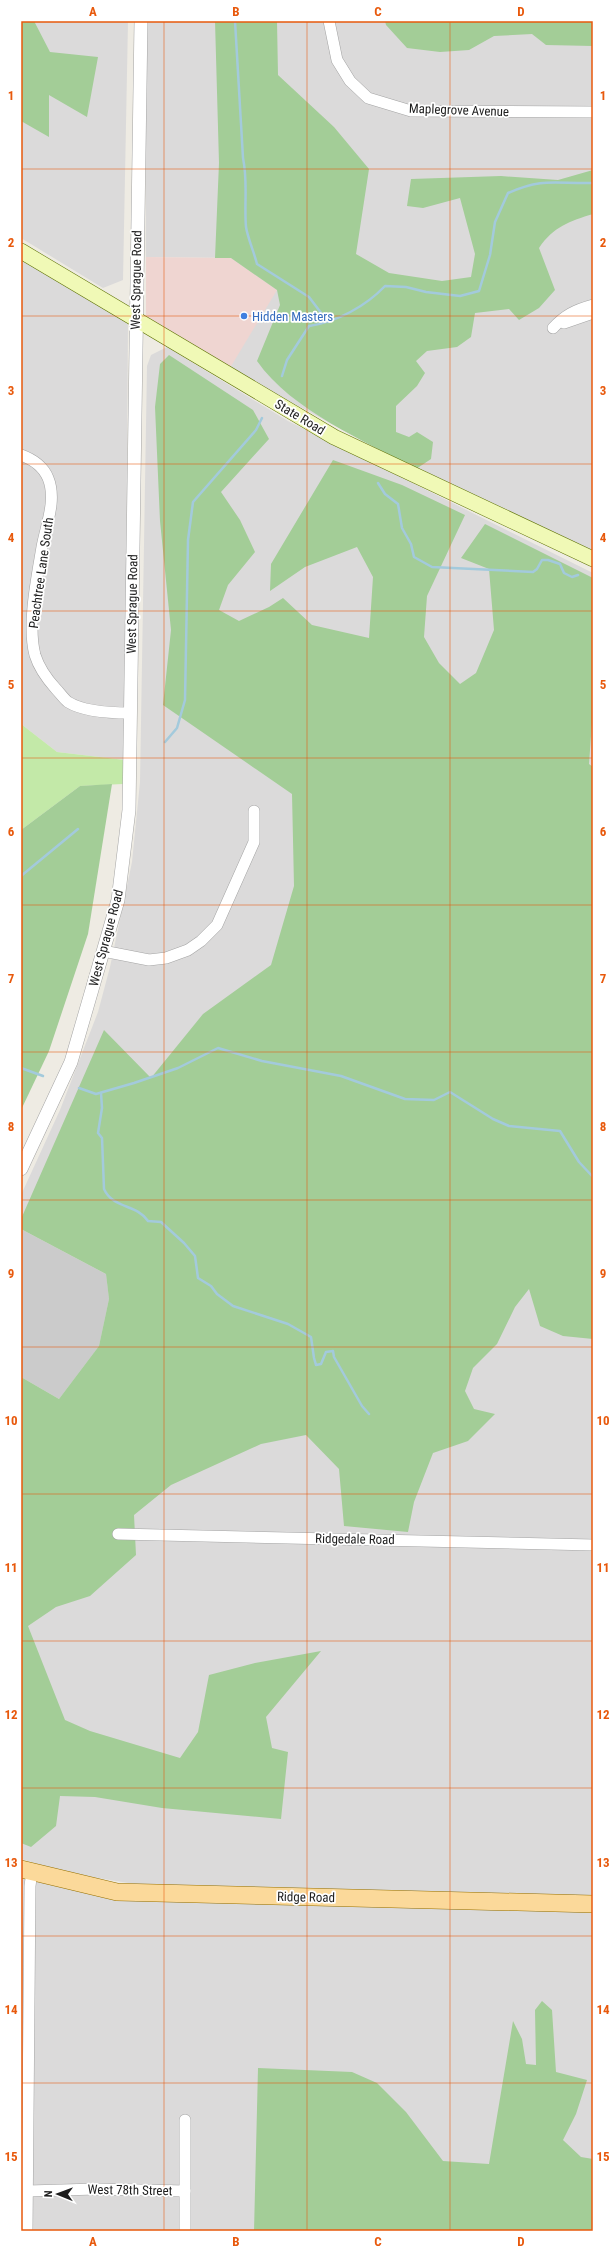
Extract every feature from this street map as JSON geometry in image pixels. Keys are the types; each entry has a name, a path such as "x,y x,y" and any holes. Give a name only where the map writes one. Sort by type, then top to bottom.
{"main road":[{"name":"State Road","path":"21,251 135,318 234,380 334,437 593,559"},
{"name":"Ridge Road","path":"26,1870 116,1892 593,1904"}],"street":[{"name":"West Sprague Road","path":"21,1169 71,1062 118,900 129,810 135,318 141,21"},
{"name":"Maplegrove Avenue","path":"329,21 337,60 350,81 368,98 411,111 593,112"},
{"path":"593,305 577,309 565,315 553,328 593,313"},
{"name":"Peachtree Lane South","path":"21,455 38,464 48,478 51,494 50,510 42,546 35,600 32,635 36,656 46,677 68,702 100,712 130,713"},
{"path":"21,637 32,635"},
{"path":"104,951 149,960 166,958 188,950 202,941 217,925 254,842 254,811"},
{"name":"Ridgedale Road","path":"118,1534 593,1544"},
{"path":"26,1870 30,1886 27,2231"},
{"path":"184,2120 185,2231"},
{"name":"West 78th Street","path":"28,2191 96,2189 185,2191"}],"shaded area":[{"path":"21,21 128,21 123,280 103,288 21,238"},
{"path":"145,21 593,21 593,555 453,489 230,368 231,258 146,257"},
{"path":"146,257 231,258 277,290 230,368 151,322 146,315"},
{"path":"23,261 128,321 125,760 57,752 21,724 21,265"},
{"path":"167,347 288,421 593,573 593,1896 134,1884 68,1873 21,1859 21,1377 59,1399 106,1274 21,1229 21,1195 60,1110 98,1012 110,967 132,862 140,782 147,366 151,355"},
{"path":"21,1229 106,1274 109,1299 99,1346 59,1399 21,1377"},
{"path":"21,1875 88,1891 593,1909 593,2231 21,2231"}],"green space":[{"path":"21,21 34,21 50,52 98,57 87,117 49,95 49,137 21,121"},
{"path":"215,21 277,21 278,75 334,127 369,169 356,254 389,273 442,281 471,277 475,254 460,198 423,208 407,206 411,179 501,176 558,180 593,170 593,214 569,222 556,230 539,248 555,290 539,308 519,320 509,309 475,313 471,337 457,347 427,351 416,361 425,373 417,386 396,406 396,432 409,437 417,432 433,442 431,459 416,469 330,423 309,409 289,395 272,379 257,361 280,305 277,290 231,258 215,258 219,163"},
{"path":"385,21 593,21 593,46 546,45 532,34 494,36 469,50 440,52 407,48 386,25"},
{"path":"169,355 253,410 269,439 221,492 240,520 255,552 228,585 219,610 239,621 269,607 283,598 312,625 369,638 373,577 357,547 305,567 270,591 271,564 333,460 402,485 465,515 427,596 424,637 439,663 460,684 476,673 494,630 489,569 461,558 485,524 593,578 593,708 589,764 593,767 593,1339 563,1336 540,1326 529,1289 515,1307 497,1344 473,1368 465,1391 474,1409 495,1414 468,1441 433,1453 414,1502 408,1532 344,1526 339,1469 306,1435 261,1444 171,1485 134,1515 136,1555 90,1596 56,1607 28,1626 65,1720 90,1731 180,1758 198,1732 209,1675 255,1663 321,1651 266,1717 272,1748 288,1752 281,1819 162,1808 95,1797 60,1796 56,1826 31,1847 21,1843 21,1377 59,1399 99,1346 109,1299 106,1274 21,1229 21,1219 104,1030 151,1078 203,1014 271,965 294,886 292,794 163,705 171,630 160,521 155,407 160,364"},
{"path":"21,724 57,752 125,760 123,784 80,786 21,830"},
{"path":"112,784 88,934 49,1051 21,1110 21,830 80,786"},
{"path":"542,2001 552,2010 556,2072 587,2080 576,2114 563,2140 581,2157 593,2159 593,2231 254,2231 258,2068 352,2072 377,2083 406,2112 443,2161 489,2164 513,2021 522,2039 526,2064 536,2065 535,2010"}],"waterway":[{"path":"235,21 245,175 246,227 257,264 309,297 328,322"},
{"path":"282,376 287,360 309,326 330,321 350,312 369,300 385,286 406,287 426,292 460,296 479,291 490,255 495,222 508,193 520,188 541,183 593,183"},
{"path":"165,742 177,728 185,700 188,540 193,502 256,430 262,418"},
{"path":"378,483 385,494 398,504 402,528 411,544 414,557 432,567 533,572 537,569 542,560 548,560 560,564 564,573 572,577 578,575"},
{"path":"21,876 78,829"},
{"path":"79,1088 96,1094 178,1068 218,1048 262,1061 341,1076 405,1099 434,1100 450,1092 493,1119 509,1126 560,1131 579,1162 593,1177"},
{"path":"21,1068 43,1076"},
{"path":"101,1093 102,1108 98,1133 102,1138 104,1189 108,1195 113,1200 138,1212 148,1221 161,1222 184,1243 195,1256 198,1278 211,1286 217,1294 233,1306 288,1324 311,1337 316,1365 321,1364 326,1352 333,1351 334,1357 362,1406 369,1414"}],"place":[{"name":"Hidden Masters","path":"244,316"}]}
